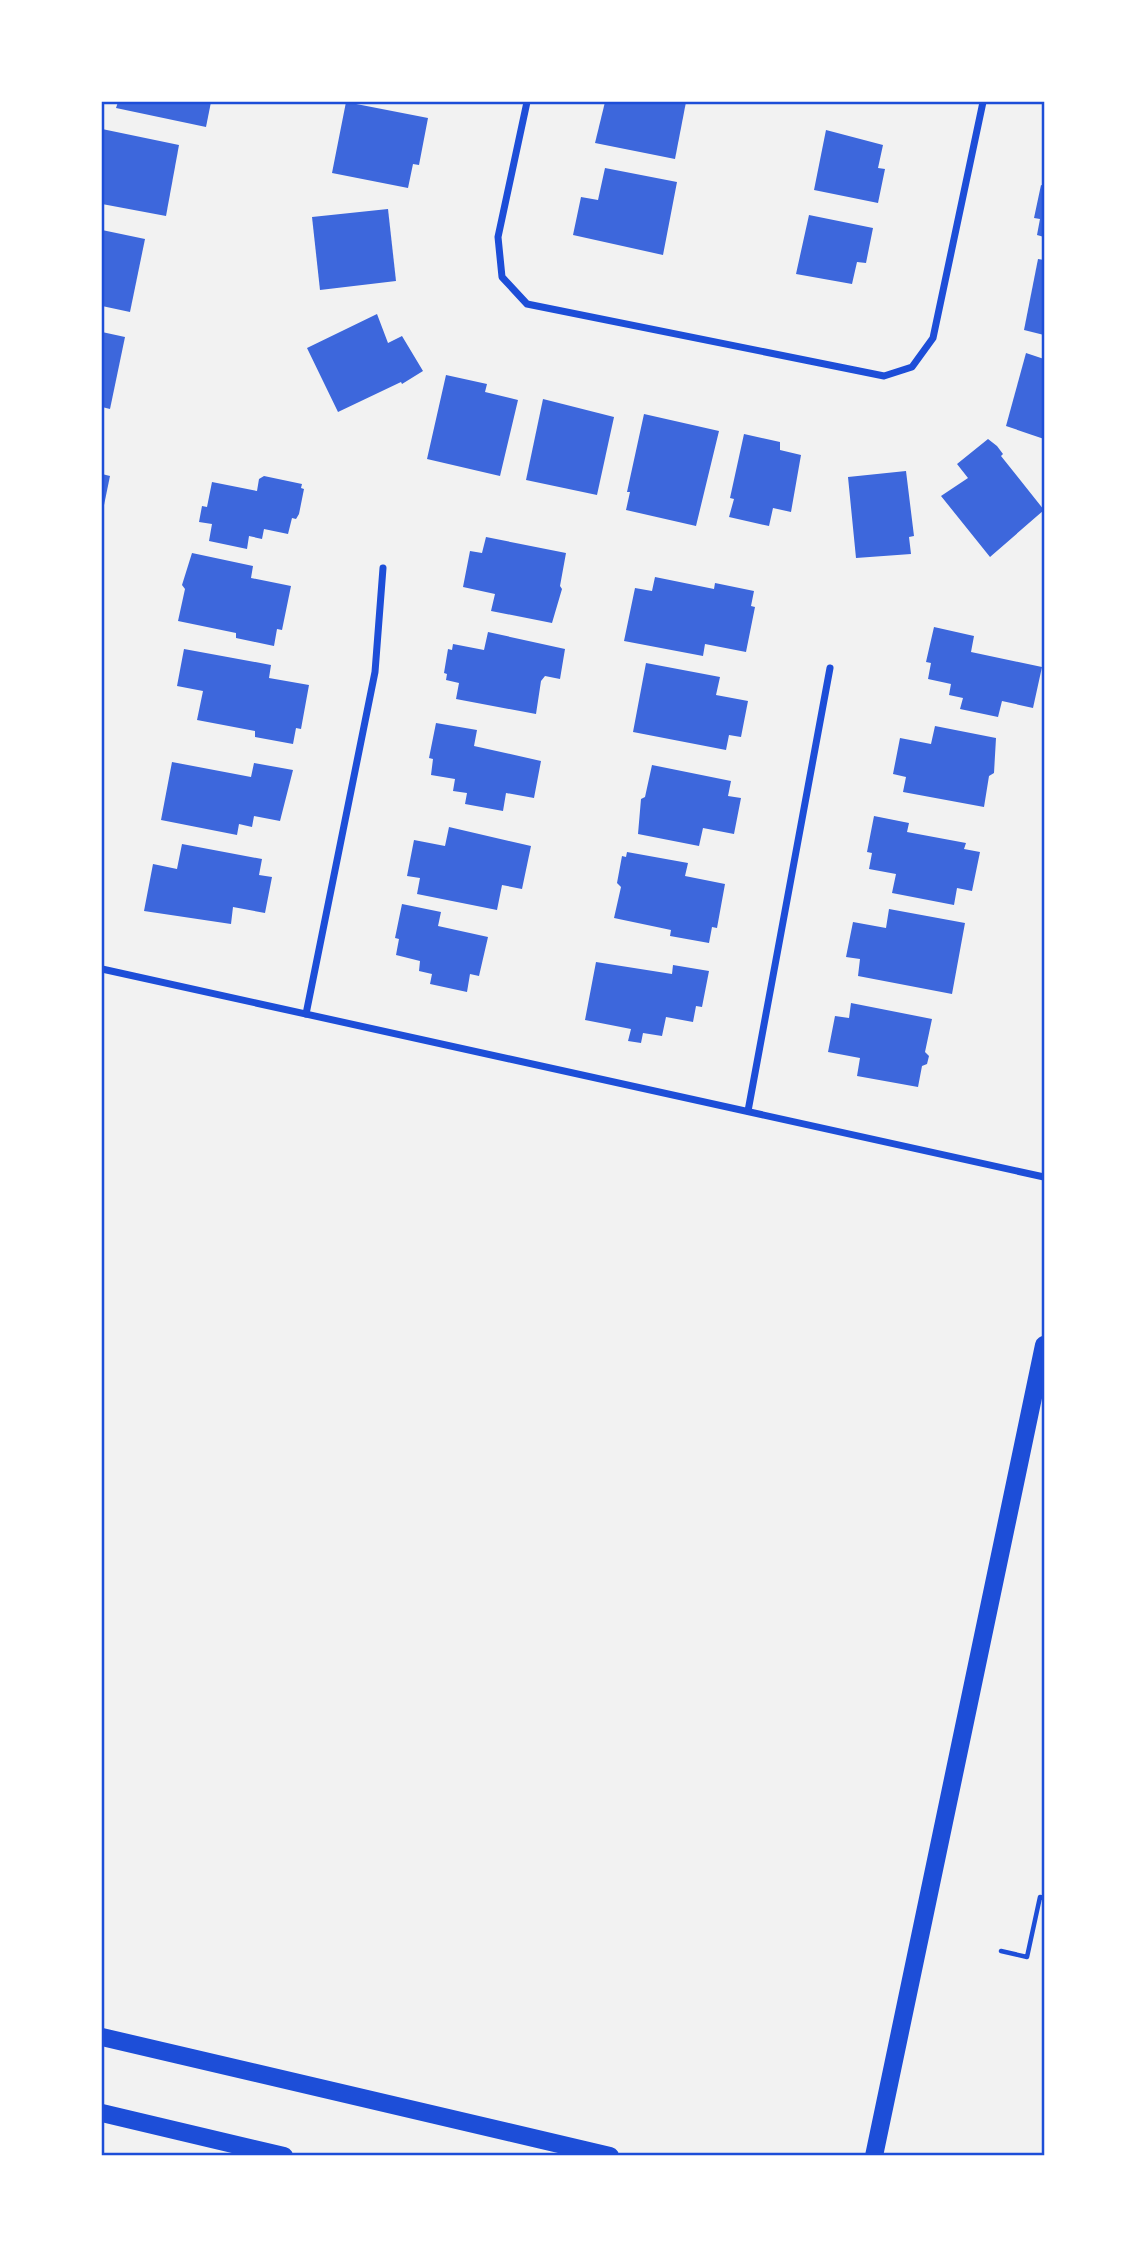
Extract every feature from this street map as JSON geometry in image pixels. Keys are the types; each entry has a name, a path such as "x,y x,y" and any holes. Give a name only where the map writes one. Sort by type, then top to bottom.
{"main road":[{"path":"874,2155 1045,1345"},
{"path":"102,2037 610,2155"},
{"path":"102,2113 284,2155"}],"street":[{"path":"527,102 498,237 502,277 527,304 884,376 912,367 933,338 983,102"},
{"path":"306,1014 376,672 383,569"},
{"path":"748,1111 830,668"},
{"path":"102,969 1045,1177"}],"path":[{"path":"1001,1951 1027,1957 1040,1897 1045,1898"}],"building":[{"path":"118,102 211,102 206,127 116,108"},
{"path":"346,102 428,118 419,165 413,164 408,188 332,173"},
{"path":"605,102 686,102 675,159 595,143"},
{"path":"102,129 179,145 166,216 102,204"},
{"path":"826,130 883,145 878,168 885,169 878,203 814,190"},
{"path":"605,168 677,182 663,255 573,235 581,197 598,200"},
{"path":"1041,185 1044,186 1044,237 1037,235 1040,219 1034,218"},
{"path":"388,209 396,281 320,290 312,217"},
{"path":"809,215 873,228 866,263 857,262 852,284 796,274"},
{"path":"102,230 145,239 130,312 102,306"},
{"path":"1038,259 1044,260 1044,335 1024,330"},
{"path":"377,314 388,343 402,336 423,371 402,384 401,382 338,412 307,348"},
{"path":"102,332 125,337 110,409 102,407"},
{"path":"1026,353 1044,359 1044,439 1006,426"},
{"path":"446,375 487,384 485,392 518,400 500,476 427,459"},
{"path":"543,399 614,417 597,495 526,480"},
{"path":"644,414 719,431 696,526 626,510 630,492 627,492"},
{"path":"744,434 780,442 780,450 801,455 791,512 773,508 769,526 729,517 734,499 730,498"},
{"path":"988,439 997,446 1003,454 1001,456 1044,510 990,557 941,496 968,478 957,464"},
{"path":"906,471 914,536 909,537 911,554 856,558 848,477"},
{"path":"102,474 110,476 103,510 102,510"},
{"path":"264,476 302,484 301,488 304,489 299,514 296,519 292,518 288,534 264,529 262,539 249,536 247,549 209,541 212,524 199,522 202,506 207,507 212,482 257,491 259,479"},
{"path":"486,537 566,553 560,586 562,589 552,623 491,611 495,594 463,587 470,551 482,553"},
{"path":"192,553 253,566 251,578 291,586 282,630 277,629 274,646 236,638 236,633 178,621 185,589 182,585"},
{"path":"655,577 714,589 715,583 754,591 751,606 755,607 746,652 705,644 703,656 624,641 635,588 652,591"},
{"path":"934,627 974,636 971,652 1042,667 1033,708 1002,701 998,717 960,709 963,698 949,695 951,684 928,679 931,663 926,662"},
{"path":"488,632 565,649 560,679 545,676 541,681 536,714 456,699 459,683 446,680 447,674 444,673 448,649 452,650 453,644 484,650"},
{"path":"184,649 271,665 269,678 309,685 301,729 296,728 293,744 255,737 255,731 197,720 203,691 177,686"},
{"path":"646,663 720,677 716,695 748,701 741,737 729,735 726,750 633,732"},
{"path":"436,723 477,730 474,746 541,761 534,798 506,793 503,811 465,804 467,793 453,791 455,779 431,775 433,759 429,758"},
{"path":"935,726 996,738 994,773 989,776 984,807 903,792 906,777 893,774 900,738 931,744"},
{"path":"172,762 251,777 254,763 293,770 280,821 254,816 252,827 239,824 237,835 161,820"},
{"path":"652,765 731,781 728,796 741,798 734,834 703,828 699,846 638,834 641,799 645,797"},
{"path":"874,816 909,823 907,832 966,843 964,849 980,852 972,891 957,888 954,905 892,893 896,874 869,869 872,853 867,852"},
{"path":"449,827 531,846 522,889 502,885 497,910 417,894 420,878 407,876 414,840 445,846"},
{"path":"182,844 262,859 259,875 272,877 265,913 233,907 231,924 144,911 153,864 177,869"},
{"path":"627,852 688,863 685,876 725,884 717,928 712,927 709,943 670,936 671,930 614,918 621,887 617,883 622,856 626,857"},
{"path":"402,904 441,912 438,926 488,937 479,976 470,974 467,992 430,984 432,974 419,971 420,961 396,955 399,939 395,938"},
{"path":"889,909 965,923 952,994 858,976 860,959 846,957 853,922 886,928"},
{"path":"596,962 672,974 673,965 709,971 702,1007 696,1006 693,1022 666,1017 662,1036 643,1033 641,1043 628,1041 631,1029 585,1020"},
{"path":"851,1003 932,1019 925,1052 929,1056 927,1064 922,1066 918,1087 857,1076 860,1058 828,1052 835,1016 849,1018"}]}
